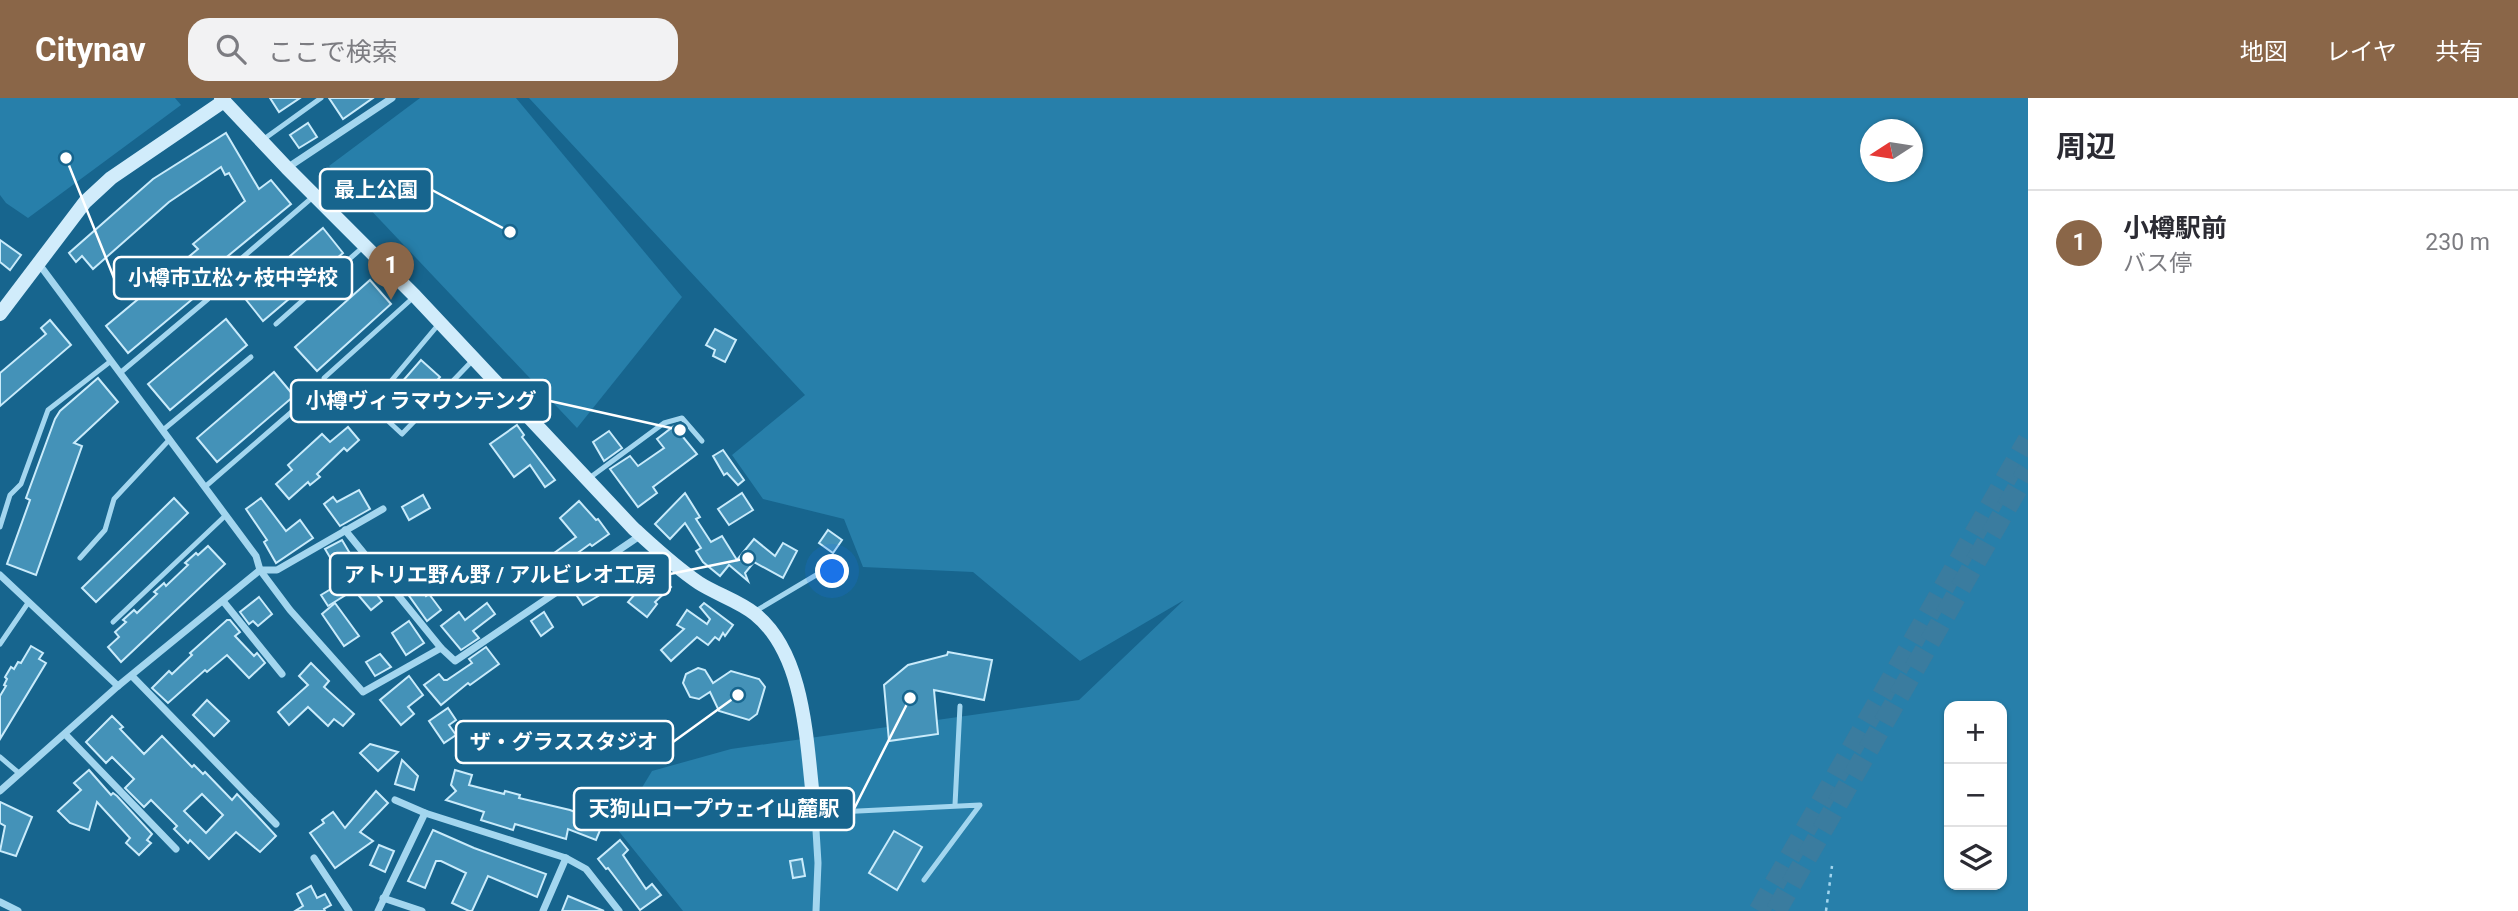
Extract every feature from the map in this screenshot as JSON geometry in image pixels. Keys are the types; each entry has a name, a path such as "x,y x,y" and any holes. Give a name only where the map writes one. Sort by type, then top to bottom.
{"street":[{"path":"287,168 392,98"},
{"path":"0,314 85,202 102,186 223,99 287,168 440,322 641,535 669,561 699,583 753,612 781,644 793,668 800,696 815,814 818,863 816,911"},
{"path":"39,264 206,486 256,556 260,570 290,610 363,692 441,648"},
{"path":"0,791 118,686 260,570 277,569 383,509"},
{"path":"345,530 441,648 456,661 641,535"},
{"path":"0,575 118,686"},
{"path":"223,601 282,674"},
{"path":"132,676 276,824"},
{"path":"65,734 176,849"},
{"path":"395,800 425,813 566,858 586,869 620,911"},
{"path":"377,911 425,813"},
{"path":"314,858 349,911"},
{"path":"543,911 566,858"},
{"path":"383,898 422,911"},
{"path":"0,902 15,910"}],"lane":[{"path":"261,141 321,98"},
{"path":"228,270 315,195"},
{"path":"276,324 365,246"},
{"path":"324,378 415,296"},
{"path":"120,373 208,299"},
{"path":"440,322 371,405 402,434 474,359"},
{"path":"163,430 251,357"},
{"path":"0,527 10,495 21,484 48,410 111,360"},
{"path":"206,486 295,409"},
{"path":"588,479 664,423 681,418 702,441"},
{"path":"80,558 105,530 114,499 170,439"},
{"path":"113,622 226,515"},
{"path":"753,612 833,565"},
{"path":"0,644 28,603"},
{"path":"955,805 960,706"},
{"path":"0,757 20,774"},
{"path":"815,814 980,805 924,880"}],"path":[{"path":"1826,911 1832,866"}],"shaded area":[{"path":"0,98 175,98 181,105 28,218 6,203 0,195"},
{"path":"420,98 516,98 682,297 577,428 329,166"},
{"path":"529,98 2028,98 2028,911 683,911 617,829 652,771 731,749 1079,700 1184,600 1080,661 973,572 863,567 844,519 763,499 732,455 805,395"}],"building":[{"path":"270,98 300,98 279,112"},
{"path":"329,98 373,98 343,119"},
{"path":"308,123 317,137 299,148 290,135"},
{"path":"226,133 259,189 271,180 291,204 200,279 207,287 128,353 106,326 198,249 193,244 245,201 229,173 225,175 221,167 169,202 93,269 82,256 76,262 69,253 153,179"},
{"path":"323,228 343,253 263,321 243,296"},
{"path":"0,240 21,255 10,270 0,262"},
{"path":"370,280 391,304 317,371 295,347"},
{"path":"226,319 247,345 170,410 148,384"},
{"path":"50,320 71,345 0,406 0,373 46,334 41,328"},
{"path":"715,329 736,340 725,362 713,356 715,350 706,345"},
{"path":"421,360 440,377 407,415 388,398"},
{"path":"274,372 294,396 217,462 197,438"},
{"path":"98,378 118,402 74,443 82,446 36,575 7,564 30,500 26,498 55,419 60,411"},
{"path":"517,425 524,435 522,437 555,480 545,487 530,465 514,477 490,444"},
{"path":"674,426 697,454 653,487 657,493 638,507 610,469 630,456 638,466 664,448 657,439"},
{"path":"348,427 359,440 347,451 344,448 317,474 320,477 310,485 308,482 289,499 276,484 292,470 288,465 322,434 330,442"},
{"path":"609,431 622,448 604,461 593,442"},
{"path":"723,450 744,480 738,485 727,473 724,475 713,456"},
{"path":"359,490 370,509 340,526 324,504 333,497 337,502"},
{"path":"685,493 700,517 696,519 711,542 722,536 737,560 754,539 775,556 783,543 797,551 783,578 754,562 745,573 748,581 729,565 720,576 703,562 696,551 701,548 685,523 670,539 655,524"},
{"path":"742,493 753,510 729,525 718,509"},
{"path":"423,495 430,508 409,520 402,507"},
{"path":"174,498 188,513 96,602 82,588"},
{"path":"261,498 286,531 300,520 313,538 276,563 264,542 267,540 246,509"},
{"path":"579,501 609,534 592,546 590,544 546,576 551,582 536,592 523,572 538,562 539,564 576,537 560,518"},
{"path":"828,530 842,540 833,553 819,543"},
{"path":"342,540 368,578 365,580 382,601 371,610 354,590 328,606 321,595 344,581 325,549"},
{"path":"208,546 225,564 121,662 108,647 119,637 115,632 126,622 123,620 134,610 137,613 157,594 154,592 164,583 166,586 188,565 185,563"},
{"path":"628,559 637,573 583,605 573,590"},
{"path":"404,561 426,596 429,594 441,610 427,621 390,569"},
{"path":"655,571 671,587 655,602 657,604 647,617 628,602"},
{"path":"259,597 272,614 258,626 253,621 249,624 240,612"},
{"path":"335,603 359,636 344,646 322,614"},
{"path":"487,603 495,614 473,631 479,638 461,650 441,626 459,612 465,620"},
{"path":"704,603 733,625 725,636 723,633 719,640 715,637 708,645 697,637 671,661 661,650 684,629 677,625 687,610 707,624 710,619 700,607"},
{"path":"544,612 553,627 541,636 531,621"},
{"path":"227,620 240,632 235,636 254,656 257,653 265,663 249,678 227,655 207,672 205,670 168,703 152,688 169,671 172,674 192,655 190,653"},
{"path":"409,621 424,643 406,655 392,633"},
{"path":"31,646 43,653 39,659 46,663 0,739 0,696 6,686 5,677 11,667 14,669 18,662 21,663"},
{"path":"486,647 499,664 470,685 468,683 441,705 424,685 439,674 447,680 472,663 469,659"},
{"path":"948,652 992,660 984,700 934,690 938,734 889,741 884,685 908,665 947,655"},
{"path":"380,654 391,667 375,676 366,662"},
{"path":"311,663 329,681 324,687 354,714 343,726 334,719 328,726 308,707 289,725 278,712 308,685 299,676"},
{"path":"698,668 705,670 713,683 731,671 759,679 765,687 757,714 749,720 719,711 710,692 699,699 690,697 683,683 686,674"},
{"path":"409,676 423,695 408,707 414,714 401,725 380,700"},
{"path":"207,700 229,721 214,736 193,715"},
{"path":"448,708 456,720 449,725 456,735 444,743 429,721"},
{"path":"112,716 123,727 120,729 144,754 162,736 192,767 194,765 203,774 205,772 232,800 237,794 276,836 260,852 236,832 209,859 174,829 177,826 151,800 144,807 125,788 134,779 112,757 106,763 86,742","holes":["202,794 223,815 206,833 184,811"]},
{"path":"370,744 398,752 378,771 360,753"},
{"path":"402,760 418,776 414,790 395,784"},
{"path":"89,770 152,834 147,840 151,843 139,855 126,843 130,838 97,802 89,830 70,823 58,811 81,790 74,783"},
{"path":"455,770 472,775 469,785 520,795 519,798 570,810 603,823 596,840 568,829 566,839 515,824 513,830 481,820 484,812 446,800 456,791 451,785"},
{"path":"376,791 388,803 360,832 373,841 335,868 310,833 333,812 345,828"},
{"path":"0,802 32,817 16,856 0,851 5,826 0,823"},
{"path":"433,830 546,874 537,897 488,876 472,911 469,911 452,903 466,873 441,861 436,861 425,888 408,881"},
{"path":"894,831 922,847 897,890 869,873"},
{"path":"620,840 628,850 623,855 646,889 652,884 661,895 640,910 598,859"},
{"path":"379,845 394,851 385,872 370,865"},
{"path":"802,859 805,876 793,878 790,861"},
{"path":"311,886 317,898 325,894 331,905 324,909 325,911 295,911 303,906 297,894"},
{"path":"568,896 604,911 562,911"}],"tunnel":[{"path":"1759,911 2028,440"},
{"path":"1776,911 2028,470"}],"place":[{"name":"小樽市立松ヶ枝中学校","path":"66,158"},
{"name":"最上公園","path":"510,232"},
{"name":"小樽駅前","path":"391,300"},
{"name":"小樽ヴィラマウンテング","path":"680,430"},
{"name":"アトリエ野ん野 / アルビレオ工房","path":"748,558"},
{"name":"ザ・グラススタジオ","path":"738,695"},
{"name":"天狗山ロープウェイ山麓駅","path":"910,698"}]}
